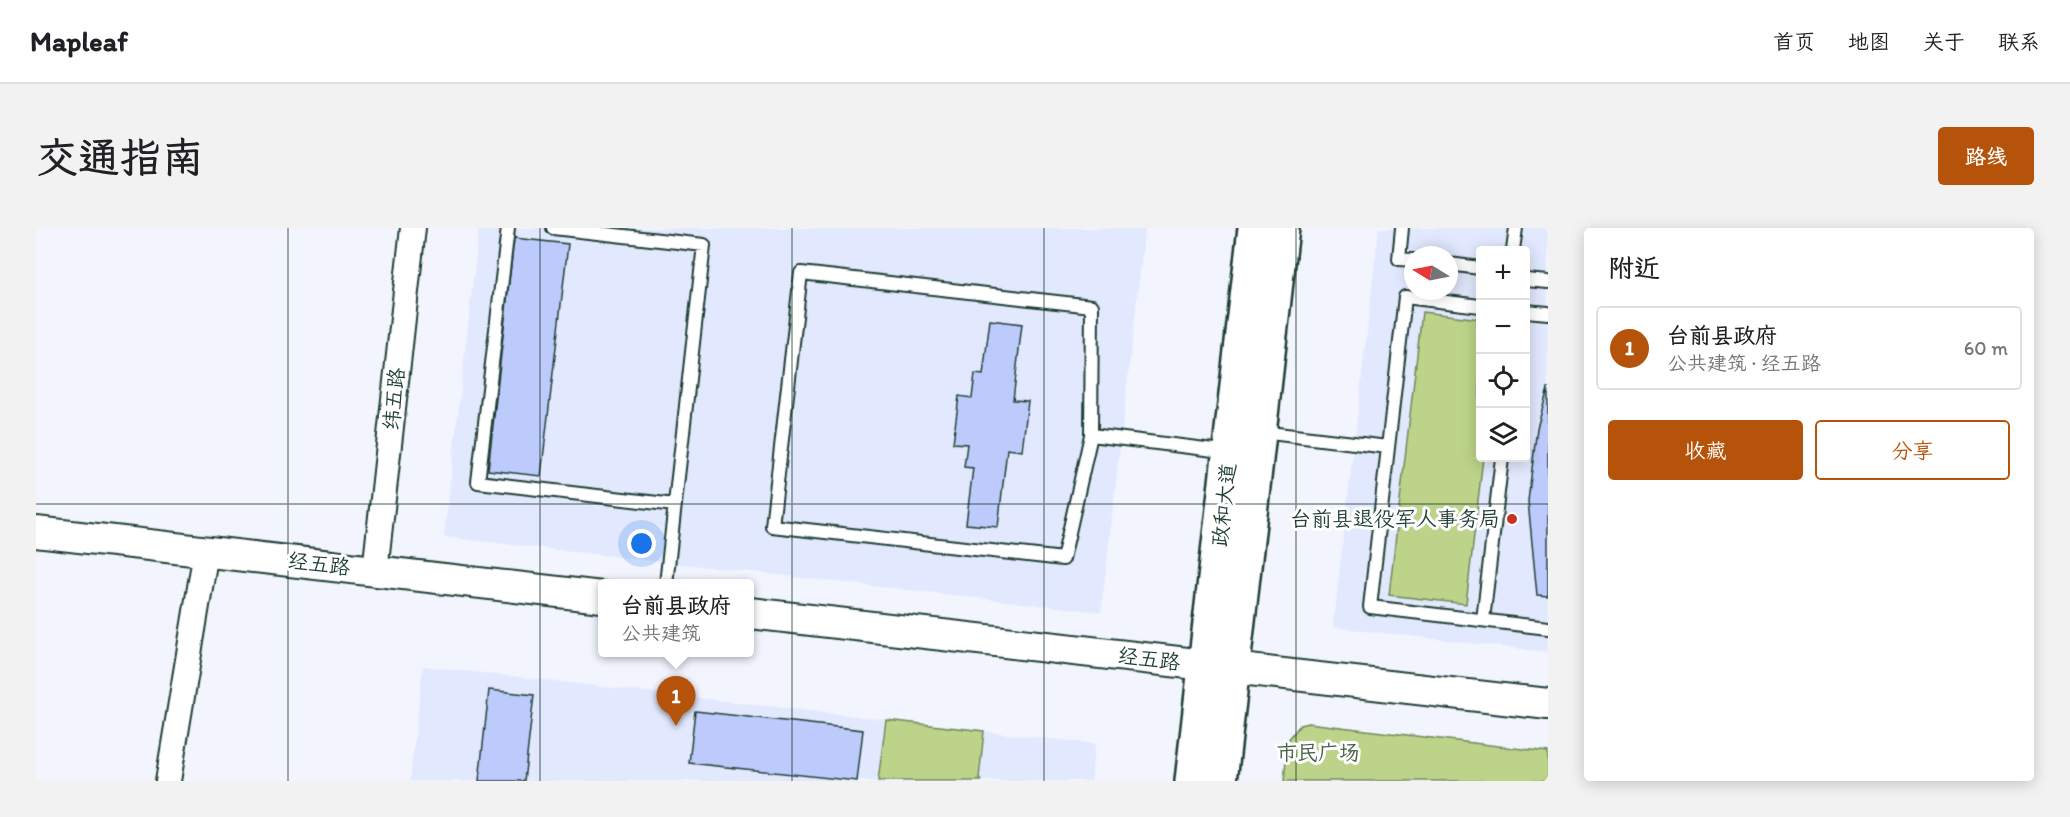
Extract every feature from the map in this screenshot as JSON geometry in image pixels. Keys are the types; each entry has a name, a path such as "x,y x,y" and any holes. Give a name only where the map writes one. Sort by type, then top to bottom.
{"main road":[{"name":"政和大道","path":"1220,781 1219,667 1230,452 1255,228"},
{"name":"政和大道","path":"1192,781 1219,667 1259,432 1282,228"}],"street":[{"name":"纬五路","path":"375,571 413,228"},
{"name":"经五路","path":"36,532 598,596"},
{"path":"168,781 206,551"},
{"name":"经五路","path":"754,613 1548,704"}],"lane":[{"path":"508,228 478,482 675,505"},
{"path":"553,228 705,245 667,579"},
{"path":"1402,228 1398,259 1404,259"},
{"path":"1514,246 1516,228"},
{"path":"1458,265 1476,267"},
{"path":"801,273 1092,306 1091,435 1063,559 772,526 801,273"},
{"path":"1530,280 1548,282"},
{"path":"1476,306 1405,297 1370,608 1548,628"},
{"path":"1530,312 1548,314"},
{"path":"1259,432 1388,447"},
{"path":"1091,435 1230,452"},
{"path":"1483,620 1502,462"}],"shaded area":[{"path":"479,228 1145,228 1101,612 444,537"},
{"path":"1379,228 1548,228 1548,652 1333,627"},
{"path":"423,666 1095,744 1091,781 410,781"}],"green space":[{"path":"1422,312 1476,319 1476,462 1483,462 1466,604 1389,595"},
{"path":"886,720 984,731 979,778 981,781 878,781"},
{"name":"市民广场","path":"1308,723 1548,752 1548,781 1284,781 1288,740 1300,725"}],"building":[{"path":"514,238 568,244 541,476 488,470"},
{"path":"990,320 1022,324 1013,400 1028,401 1022,451 1007,449 998,527 966,524 973,468 964,467 967,444 953,443 959,396 972,398 975,374 983,375"},
{"path":"1548,389 1548,596 1537,595 1528,501 1537,428"},
{"path":"489,690 534,695 524,781 479,781"},
{"path":"695,711 863,730 857,781 689,763"}],"place":[{"name":"台前县退役军人事务局","path":"1512,519"},
{"name":"台前县政府","path":"676,726"}]}
